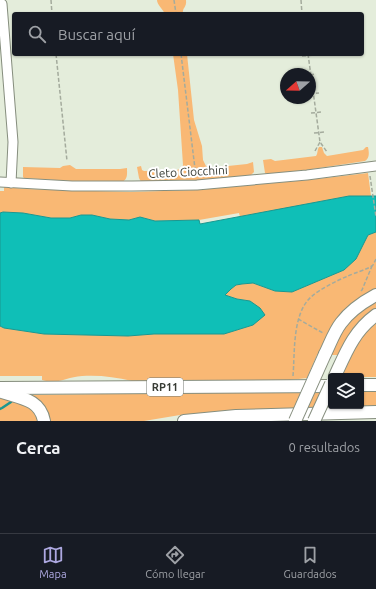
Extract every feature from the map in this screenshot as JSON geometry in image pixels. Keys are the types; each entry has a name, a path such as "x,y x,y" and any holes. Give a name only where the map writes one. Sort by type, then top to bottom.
{"main road":[{"path":"295,421 341,322 354,309 376,294"},
{"path":"336,373 344,355 356,334 376,315"},
{"name":"RP11","path":"0,390 328,385"},
{"path":"364,386 376,385"},
{"path":"0,390 36,405 41,412 44,421"},
{"path":"314,421 328,391"},
{"path":"184,421 236,416 376,412"}],"street":[{"path":"2,4 13,142 11,182"},
{"name":"Cleto Ciocchini","path":"0,182 72,186 197,185 307,175 372,167"}],"path":[{"path":"51,0 52,12"},
{"path":"174,0 176,12"},
{"path":"300,0 302,12"},
{"path":"56,56 67,161"},
{"path":"181,56 197,185"},
{"path":"308,56 309,68"},
{"path":"315,104 320,142 327,152"},
{"path":"311,113 322,112"},
{"path":"314,133 325,132"},
{"path":"315,151 320,142"},
{"path":"372,167 372,192 376,217"},
{"path":"358,293 362,290 376,259"},
{"path":"292,386 296,329 298,319 304,306 313,296 337,281 372,266"},
{"path":"298,319 324,334"}],"shaded area":[{"path":"157,0 186,0 186,5 183,12 164,12"},
{"path":"173,56 187,56 194,120 202,146 203,160 206,166 209,168 253,162 254,172 250,176 196,182 141,182 137,167 141,166 142,170 144,171 177,170 182,168 178,90"},
{"path":"319,147 322,147 327,156 363,150 368,147 369,155 365,161 306,170 265,173 263,160 271,159 275,161 316,156"},
{"path":"70,165 76,169 127,168 127,176 122,182 71,181 23,177 23,167 60,168"},
{"path":"368,173 371,196 349,196 240,217 239,213 199,220 155,221 140,217 129,220 110,219 92,215 81,215 70,218 51,218 23,213 0,213 0,191 4,191 4,187 130,192 197,190"},
{"path":"376,232 376,290 320,355 317,355 307,378 290,380 132,381 120,378 89,376 53,382 42,380 42,376 0,376 0,326 4,328 44,334 128,336 154,334 224,334 253,325 250,301 224,295 236,285 253,283 275,291 292,292 344,270 368,235"},
{"path":"376,300 376,310 339,355 330,355 333,347 349,321"},
{"path":"376,321 376,377 364,377 364,373 343,373 352,355 350,355 361,336"},
{"path":"364,392 376,392 376,406 364,406"},
{"path":"328,393 328,407 231,410 180,415 144,421 47,421 28,395"},
{"path":"0,399 8,399 29,404 41,421 0,421"}],"water":[{"path":"349,196 376,196 376,232 368,235 356,259 344,270 292,292 275,291 253,283 236,285 225,295 250,301 260,308 265,315 253,325 224,334 154,334 128,336 44,334 4,328 0,326 0,213 23,213 51,218 70,218 81,215 92,215 110,219 129,220 140,217 155,221 199,220 200,224"}],"waterway":[{"path":"0,409 11,402"}]}
